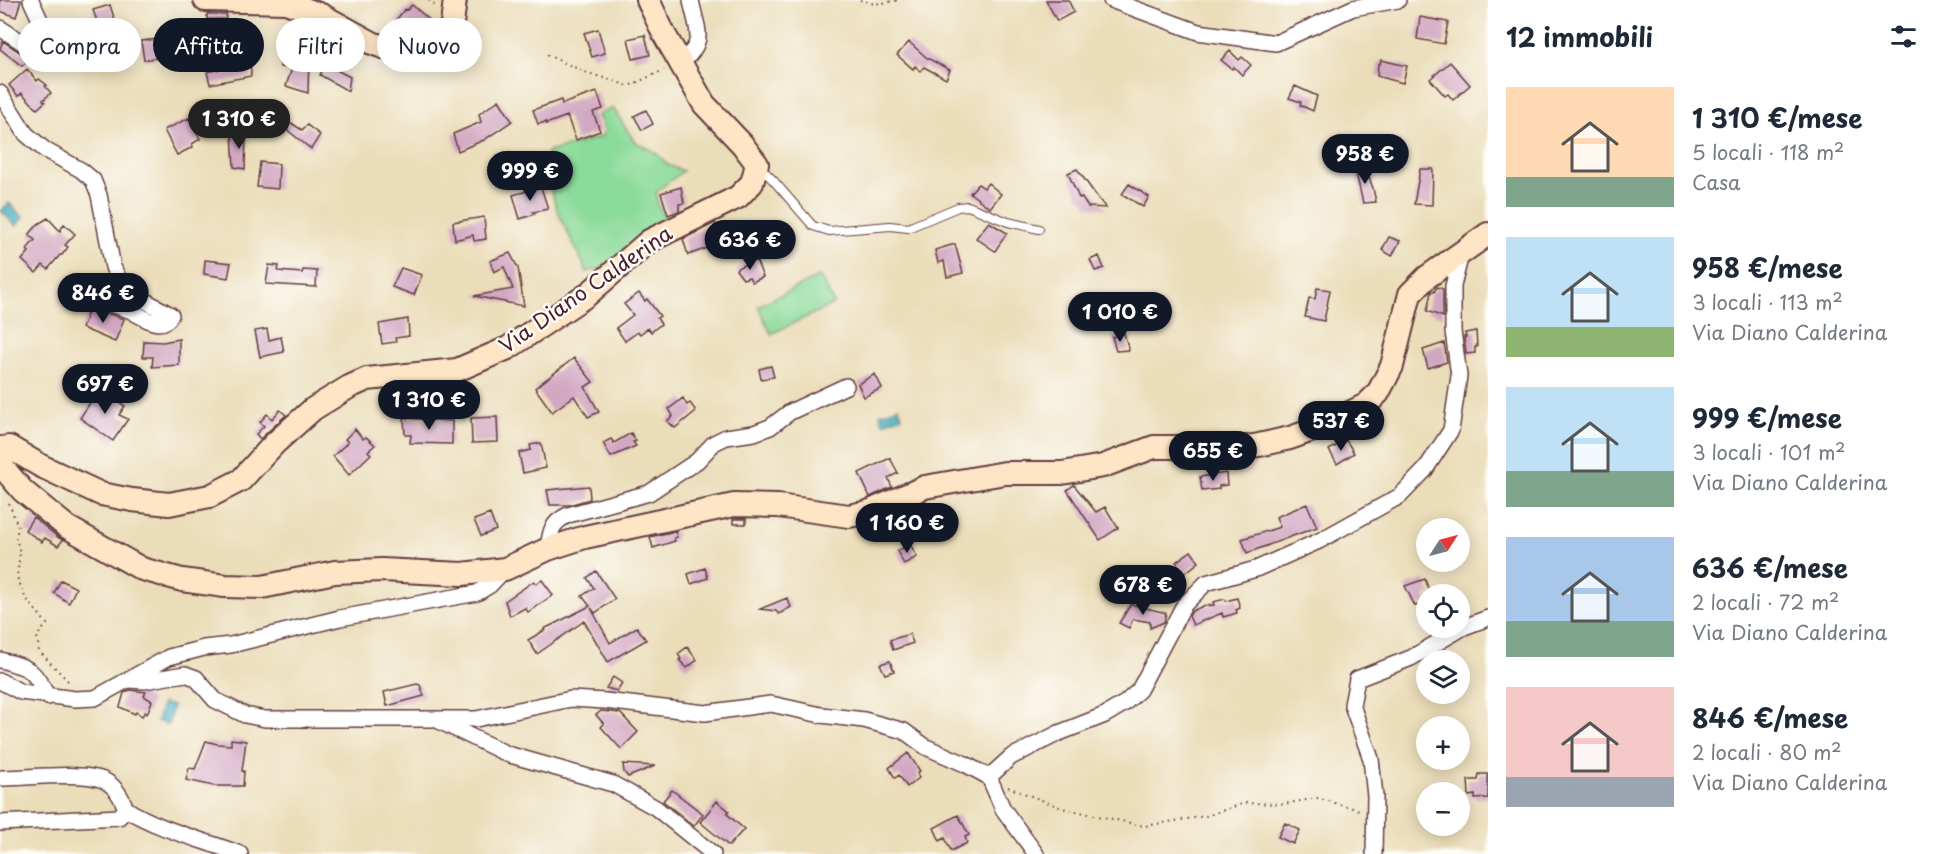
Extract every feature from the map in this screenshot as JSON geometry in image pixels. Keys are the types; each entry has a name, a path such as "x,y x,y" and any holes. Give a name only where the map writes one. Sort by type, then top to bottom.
{"main road":[{"path":"205,0 286,2 321,15 372,43 402,54 424,53 441,43 452,24 454,0"},
{"path":"648,0 704,104 742,144 757,164"},
{"name":"Via Diano Calderina","path":"0,453 2,448 9,447 41,466 101,494 132,501 169,504 210,496 241,480 275,443 313,409 349,387 367,379 457,370 508,348 587,296 649,241 738,197 752,183 757,164"},
{"path":"0,460 4,469 23,490 67,527 142,569 182,579 225,586 262,587 335,573 382,570 462,574 505,569 549,549 585,537 734,505 778,506 849,516 868,512 925,487 1005,473 1062,472 1093,468 1154,447 1194,447 1222,451 1290,438 1321,427 1366,405 1378,393 1392,366 1410,294 1426,277 1488,234"}],"street":[{"path":"0,28 34,50 43,49 46,43 43,28 31,0"},
{"path":"681,63 694,52 699,32 691,0"},
{"path":"1111,0 1198,32 1276,43 1353,8 1398,0"},
{"path":"0,93 26,134 45,150 81,170 93,180 99,195 113,267 119,280 142,299 171,315 164,322 153,322 126,309 97,301"},
{"path":"989,777 1011,757 1059,733 1105,715 1125,703 1139,690 1184,605 1206,582 1256,569 1318,541 1400,496 1425,470 1451,430 1458,376 1453,331 1453,286 1461,254"},
{"path":"549,549 550,531 556,521 567,515 649,493 697,461 714,443 726,436 762,430 797,409 846,386"},
{"path":"0,681 21,692 85,699 95,698 169,657 204,648 231,645 340,618 477,593 490,585 505,569"},
{"path":"1374,854 1375,796 1371,759 1352,705 1357,679 1411,658 1464,627 1488,618"},
{"path":"0,660 22,665 35,673 48,696"},
{"path":"129,680 144,681 185,674 196,678 215,700 245,715 265,719 476,719 571,699 705,713 771,704 821,715 864,720 904,731 926,747 989,777 1003,809 1036,854"},
{"path":"436,719 507,754 613,784 656,808 713,854"},
{"path":"0,778 54,776 102,779 112,786 126,809 141,818 182,836 240,854"},
{"path":"0,823 119,817 126,809"}],"lane":[{"path":"757,164 813,226 829,231 890,226 908,228 958,207 968,206 1008,222 1039,229"}],"path":[{"path":"860,0 875,4 900,0"},
{"path":"547,55 585,72 629,86 681,63"},
{"path":"4,495 14,512 18,527 16,538 21,553 17,577 25,597 47,624 36,636 39,651 85,699"},
{"path":"989,777 1062,807 1144,826 1206,816 1245,803 1284,804 1317,798 1375,814"}],"green space":[{"path":"613,108 634,141 656,153 668,165 683,171 657,191 657,201 666,224 611,265 587,272 561,219 553,196 549,181 547,152 601,137 605,131 598,115"},
{"path":"820,276 834,304 771,334 758,306"}],"water":[{"path":"9,203 24,218 16,226 1,211"},
{"path":"899,407 902,416 883,423 880,414"},
{"path":"162,703 173,706 168,725 157,721"}],"building":[{"path":"0,0 21,0 16,17 0,11"},
{"path":"1046,0 1068,0 1074,12 1057,21"},
{"path":"110,5 114,18 96,18 93,10"},
{"path":"412,5 427,18 398,18 405,9 407,10"},
{"path":"207,14 226,14 226,18 207,18"},
{"path":"1420,17 1448,22 1444,44 1417,39"},
{"path":"598,29 605,53 592,57 584,33"},
{"path":"645,35 650,55 633,59 628,39"},
{"path":"153,40 153,59 144,60 141,41"},
{"path":"3,41 18,51 18,63 0,49"},
{"path":"909,42 927,58 950,70 946,79 924,67 920,71 915,66 913,69 897,55"},
{"path":"1230,51 1239,60 1242,57 1251,65 1242,75 1234,67 1232,69 1221,60"},
{"path":"1381,60 1407,66 1403,83 1377,76 1378,64"},
{"path":"1450,62 1470,85 1453,100 1448,94 1445,96 1430,79"},
{"path":"24,72 30,72 37,81 39,79 47,85 45,86 51,93 37,109 22,93 18,96 9,85"},
{"path":"207,72 251,72 251,76 210,84"},
{"path":"291,72 309,72 308,93 286,86"},
{"path":"321,72 340,72 350,77 348,91 320,75"},
{"path":"1295,86 1317,96 1313,111 1300,105 1301,102 1289,98"},
{"path":"597,92 603,109 593,112 600,131 576,140 567,116 546,124 546,122 538,124 533,110 561,100 562,104"},
{"path":"499,100 512,121 484,140 458,151 453,134 481,122 479,114"},
{"path":"646,110 653,124 642,130 634,116"},
{"path":"189,118 200,139 192,144 193,147 177,155 164,130"},
{"path":"285,119 302,130 307,125 320,135 311,149 281,125"},
{"path":"232,133 246,134 245,169 234,167"},
{"path":"260,162 279,164 278,189 257,187"},
{"path":"1364,165 1376,202 1363,203 1355,169"},
{"path":"1077,169 1106,208 1088,207 1081,197 1079,198 1068,173"},
{"path":"1420,169 1433,169 1432,205 1414,204"},
{"path":"988,183 1001,194 990,208 970,193 978,184 984,188"},
{"path":"1129,184 1149,197 1143,207 1122,194"},
{"path":"541,187 548,209 533,212 535,214 520,219 513,195"},
{"path":"681,187 684,203 679,204 679,211 668,215 661,193"},
{"path":"484,217 486,239 474,241 473,235 455,240 453,222"},
{"path":"48,218 60,231 64,224 75,234 65,245 68,247 62,255 48,269 43,265 36,273 22,260 29,252 27,249 35,240 29,235 38,224"},
{"path":"989,222 1007,233 995,251 976,238"},
{"path":"715,223 719,228 731,225 734,232 754,224 763,243 730,250 728,246 720,248 719,244 688,255 683,239"},
{"path":"1389,237 1400,241 1392,256 1382,250"},
{"path":"955,244 963,273 947,277 944,261 938,263 935,250"},
{"path":"510,253 518,268 524,306 474,296 513,289 504,267 494,272 490,261"},
{"path":"1099,256 1104,268 1095,271 1090,260"},
{"path":"205,260 231,263 228,278 204,274"},
{"path":"756,260 763,277 752,282 749,277 743,279 736,270 737,268"},
{"path":"269,265 279,266 278,271 302,273 303,270 317,271 316,287 266,284"},
{"path":"401,268 422,275 414,295 392,287"},
{"path":"1437,287 1443,289 1443,317 1427,311 1431,292 1434,292"},
{"path":"1317,288 1330,290 1324,321 1305,317 1309,298 1315,299"},
{"path":"639,293 645,301 647,299 660,316 657,318 661,324 651,332 648,328 625,341 616,328 633,315 624,304"},
{"path":"90,307 124,319 115,342 82,328"},
{"path":"408,319 409,336 395,338 396,342 382,344 379,324"},
{"path":"267,329 269,340 281,337 284,352 260,357 255,331"},
{"path":"1476,331 1475,353 1466,354 1465,333"},
{"path":"1124,333 1129,350 1116,351 1112,337"},
{"path":"179,339 179,365 152,367 153,357 143,357 144,341 163,342"},
{"path":"1444,343 1447,362 1428,368 1423,350"},
{"path":"574,358 593,382 585,387 599,412 588,417 574,396 552,412 535,388"},
{"path":"771,366 774,377 761,379 759,369"},
{"path":"875,374 882,388 864,397 858,384"},
{"path":"99,389 125,406 119,415 128,419 113,441 80,418"},
{"path":"683,398 687,405 690,403 696,411 675,428 667,421 673,416 669,409"},
{"path":"280,410 286,415 260,439 256,434 264,426 260,422 267,414 272,419"},
{"path":"497,417 498,442 472,443 471,418"},
{"path":"404,418 452,421 452,444 410,443 411,435 405,435"},
{"path":"355,429 363,439 366,437 375,445 368,451 371,454 349,475 333,456 348,442 345,439"},
{"path":"631,433 636,446 611,457 603,443 611,439 614,443"},
{"path":"1346,440 1354,453 1337,464 1329,450"},
{"path":"541,443 546,468 523,473 519,453 531,450 530,445"},
{"path":"890,458 898,473 888,478 892,487 870,497 859,473"},
{"path":"1226,473 1227,485 1219,486 1219,489 1202,491 1200,477"},
{"path":"1074,485 1096,512 1105,507 1118,528 1100,540 1067,490"},
{"path":"589,486 590,499 569,505 550,505 547,490"},
{"path":"1307,504 1317,527 1247,553 1242,539 1280,527 1276,517"},
{"path":"490,514 496,530 481,536 474,520"},
{"path":"33,517 63,540 58,546 45,538 42,542 25,530"},
{"path":"733,519 746,519 746,524 733,524"},
{"path":"675,531 677,537 674,538 675,541 653,548 650,537"},
{"path":"910,544 917,557 904,564 897,551"},
{"path":"1191,551 1199,562 1185,573 1176,562"},
{"path":"705,568 708,578 691,584 688,574"},
{"path":"596,571 615,599 595,613 591,608 610,643 637,627 646,640 608,662 584,621 537,654 528,640 544,629 590,606 582,596 594,588 587,578"},
{"path":"1425,579 1427,584 1416,584 1416,606 1415,606 1405,586"},
{"path":"61,580 76,588 69,603 54,593"},
{"path":"542,580 553,595 528,612 525,608 510,616 505,601 534,581 536,584"},
{"path":"787,598 791,607 779,614 776,611 760,609"},
{"path":"1237,598 1240,608 1236,610 1237,613 1223,617 1222,613 1193,625 1189,616 1192,611 1203,606 1214,605 1213,602"},
{"path":"1131,604 1166,613 1164,622 1150,628 1150,622 1133,619 1129,628 1119,623"},
{"path":"910,634 913,643 893,650 890,640"},
{"path":"687,647 697,660 687,668 679,660 681,659 678,654"},
{"path":"890,661 894,671 885,674 880,664"},
{"path":"613,677 622,683 617,691 606,688"},
{"path":"420,685 424,696 387,706 384,692"},
{"path":"130,690 146,692 144,696 152,701 147,714 145,712 142,716 120,707 124,693"},
{"path":"601,711 620,713 638,732 621,749 601,727 604,724 596,715"},
{"path":"231,739 246,741 242,771 244,771 243,786 214,786 186,780 189,768 195,769 206,741 231,745"},
{"path":"908,753 920,771 917,773 919,778 907,787 899,775 895,778 889,768"},
{"path":"623,764 655,766 628,777 624,772"},
{"path":"1479,774 1488,774 1488,798 1475,799 1475,795 1470,796 1468,780 1478,780"},
{"path":"672,790 703,814 694,826 663,801"},
{"path":"717,801 729,811 727,814 744,829 729,846 700,822"},
{"path":"958,815 969,835 965,837 967,843 951,851 945,838 940,841 934,828"},
{"path":"1285,823 1300,830 1293,844 1278,837"}]}
